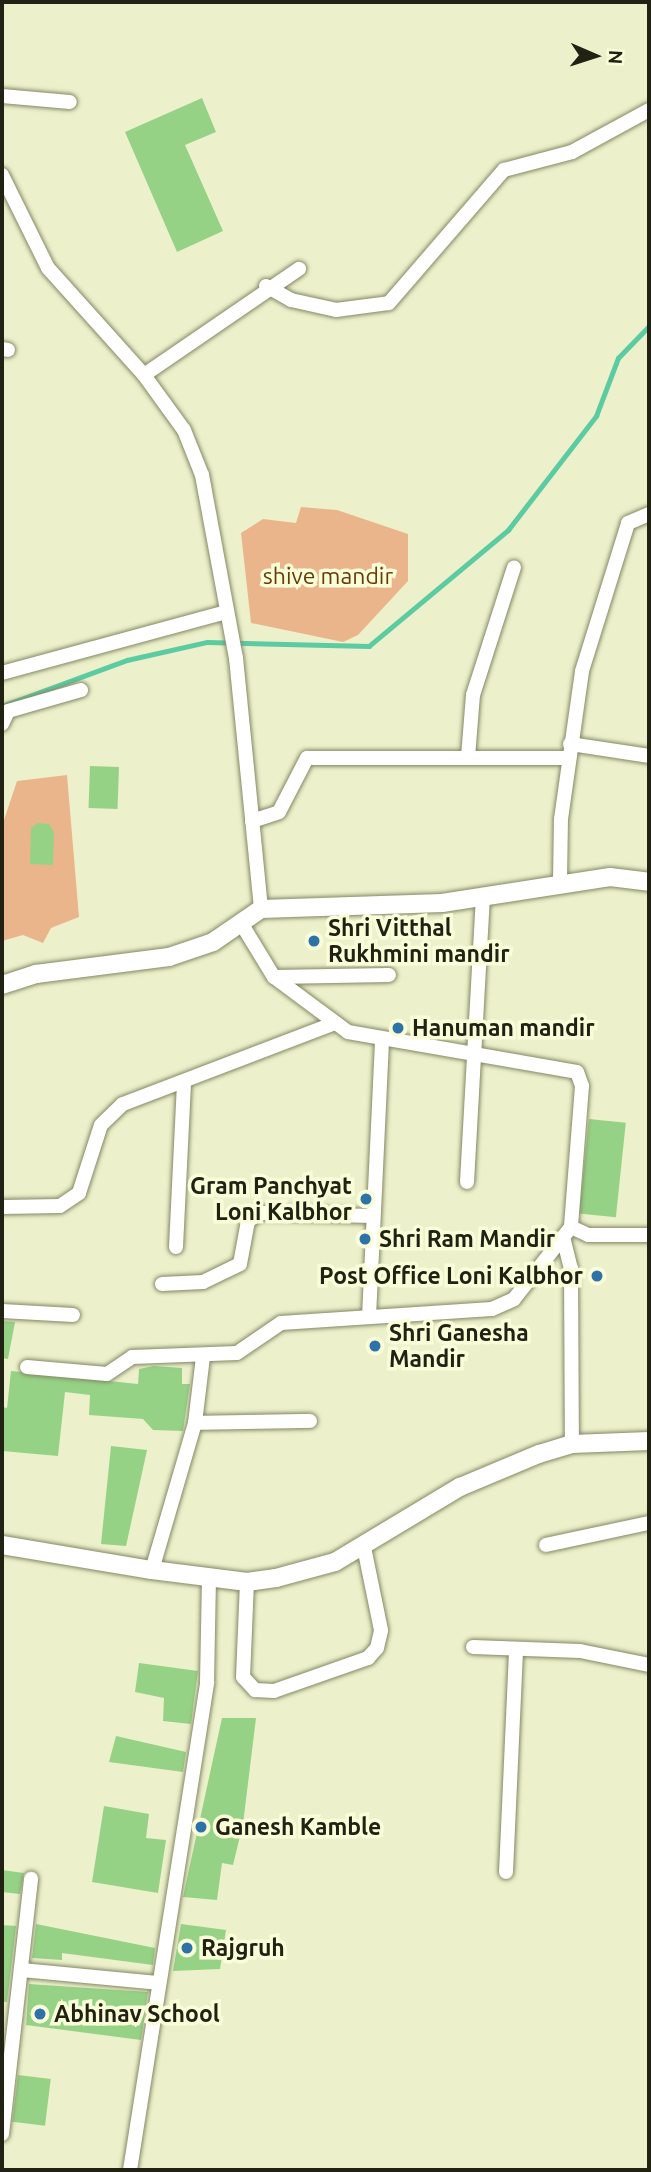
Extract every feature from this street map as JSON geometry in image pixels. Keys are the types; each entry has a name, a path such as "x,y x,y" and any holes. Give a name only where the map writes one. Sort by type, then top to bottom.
{"street":[{"path":"2,96 70,102"},
{"path":"266,286 290,300 336,310 389,303 504,170 572,152 649,110"},
{"path":"2,175 6,197 48,268 144,375 184,430 202,475 236,658 261,909"},
{"path":"144,375 266,286 299,269"},
{"path":"560,881 568,751 582,671 628,523 649,514"},
{"path":"468,757 481,660 514,567"},
{"path":"2,673 227,612"},
{"path":"2,724 8,711 81,690"},
{"path":"252,821 279,812 307,758 468,757 568,751 649,756"},
{"path":"2,985 36,974 169,957 241,923 261,909 483,898 560,881 649,882"},
{"path":"467,1182 479,1056 483,898"},
{"path":"241,923 274,977 333,1024 382,1042 577,1072 583,1086 567,1232 571,1268 572,1444"},
{"path":"274,977 389,975"},
{"path":"2,1207 32,1210 70,1201 86,1183 110,1114 333,1024"},
{"path":"369,1317 382,1042"},
{"path":"176,1247 184,1083"},
{"path":"162,1284 192,1284 240,1264 248,1221 260,1213 373,1216"},
{"path":"567,1232 649,1235"},
{"path":"27,1367 95,1375 132,1357 203,1357 237,1353 281,1323 504,1304 567,1232"},
{"path":"2,1311 73,1315"},
{"path":"152,1570 195,1423 203,1357"},
{"path":"195,1423 310,1421"},
{"path":"2,1545 152,1570 247,1582 323,1565 364,1547 460,1487 572,1444 649,1441"},
{"path":"546,1545 649,1523"},
{"path":"247,1582 243,1677 254,1690 274,1691 377,1648 381,1630 364,1547"},
{"path":"130,2170 207,1682 209,1577"},
{"path":"473,1647 580,1651 649,1665"},
{"path":"506,1872 516,1649"},
{"path":"2,2134 32,1879"},
{"path":"21,1970 158,1983"}],"green space":[{"name":"shive mandir","path":"301,507 337,510 408,534 408,581 358,635 343,642 251,623 241,533 263,519 296,523"},
{"path":"67,775 79,917 51,928 43,943 23,935 2,941 2,826 17,781"}],"building":[{"path":"202,98 216,132 185,145 223,231 177,252 125,132"},
{"path":"90,766 119,767 118,809 89,808"},
{"path":"38,823 49,824 54,832 53,865 30,864 31,828"},
{"path":"589,1119 626,1123 616,1217 579,1213"},
{"path":"2,1321 15,1322 8,1359 2,1358"},
{"path":"154,1366 182,1368 182,1384 190,1384 183,1431 153,1430 143,1419 89,1415 90,1395 65,1392 58,1456 2,1451 2,1407 7,1408 11,1371 138,1384 139,1369"},
{"path":"111,1446 147,1450 126,1546 101,1544"},
{"path":"139,1663 198,1671 191,1724 163,1721 164,1698 135,1692"},
{"path":"222,1718 256,1718 243,1824 233,1865 222,1863 217,1900 183,1897"},
{"path":"116,1736 186,1752 183,1772 109,1762"},
{"path":"104,1806 149,1814 146,1838 166,1840 158,1893 92,1882"},
{"path":"2,1870 24,1873 20,1894 2,1892"},
{"path":"36,1924 155,1948 153,1965 62,1953 62,1960 32,1958"},
{"path":"181,1924 226,1930 220,1969 173,1971"},
{"path":"2,1925 16,1926 7,2002 2,2002"},
{"path":"29,1984 148,1992 141,2040 26,2025"},
{"path":"18,2075 51,2079 45,2126 12,2122"}],"waterway":[{"path":"2,706 127,660 207,642 369,646 508,530 596,416 618,358 649,326"}],"place":[{"name":"Shri Vitthal Rukhmini mandir","path":"314,941"},
{"name":"Hanuman mandir","path":"398,1028"},
{"name":"Gram Panchyat Loni Kalbhor","path":"366,1199"},
{"name":"Shri Ram Mandir","path":"365,1239"},
{"name":"Post Office Loni Kalbhor","path":"597,1276"},
{"name":"Shri Ganesha Mandir","path":"375,1346"},
{"name":"Ganesh Kamble","path":"201,1827"},
{"name":"Rajgruh","path":"187,1948"},
{"name":"Abhinav School","path":"40,2014"}]}
